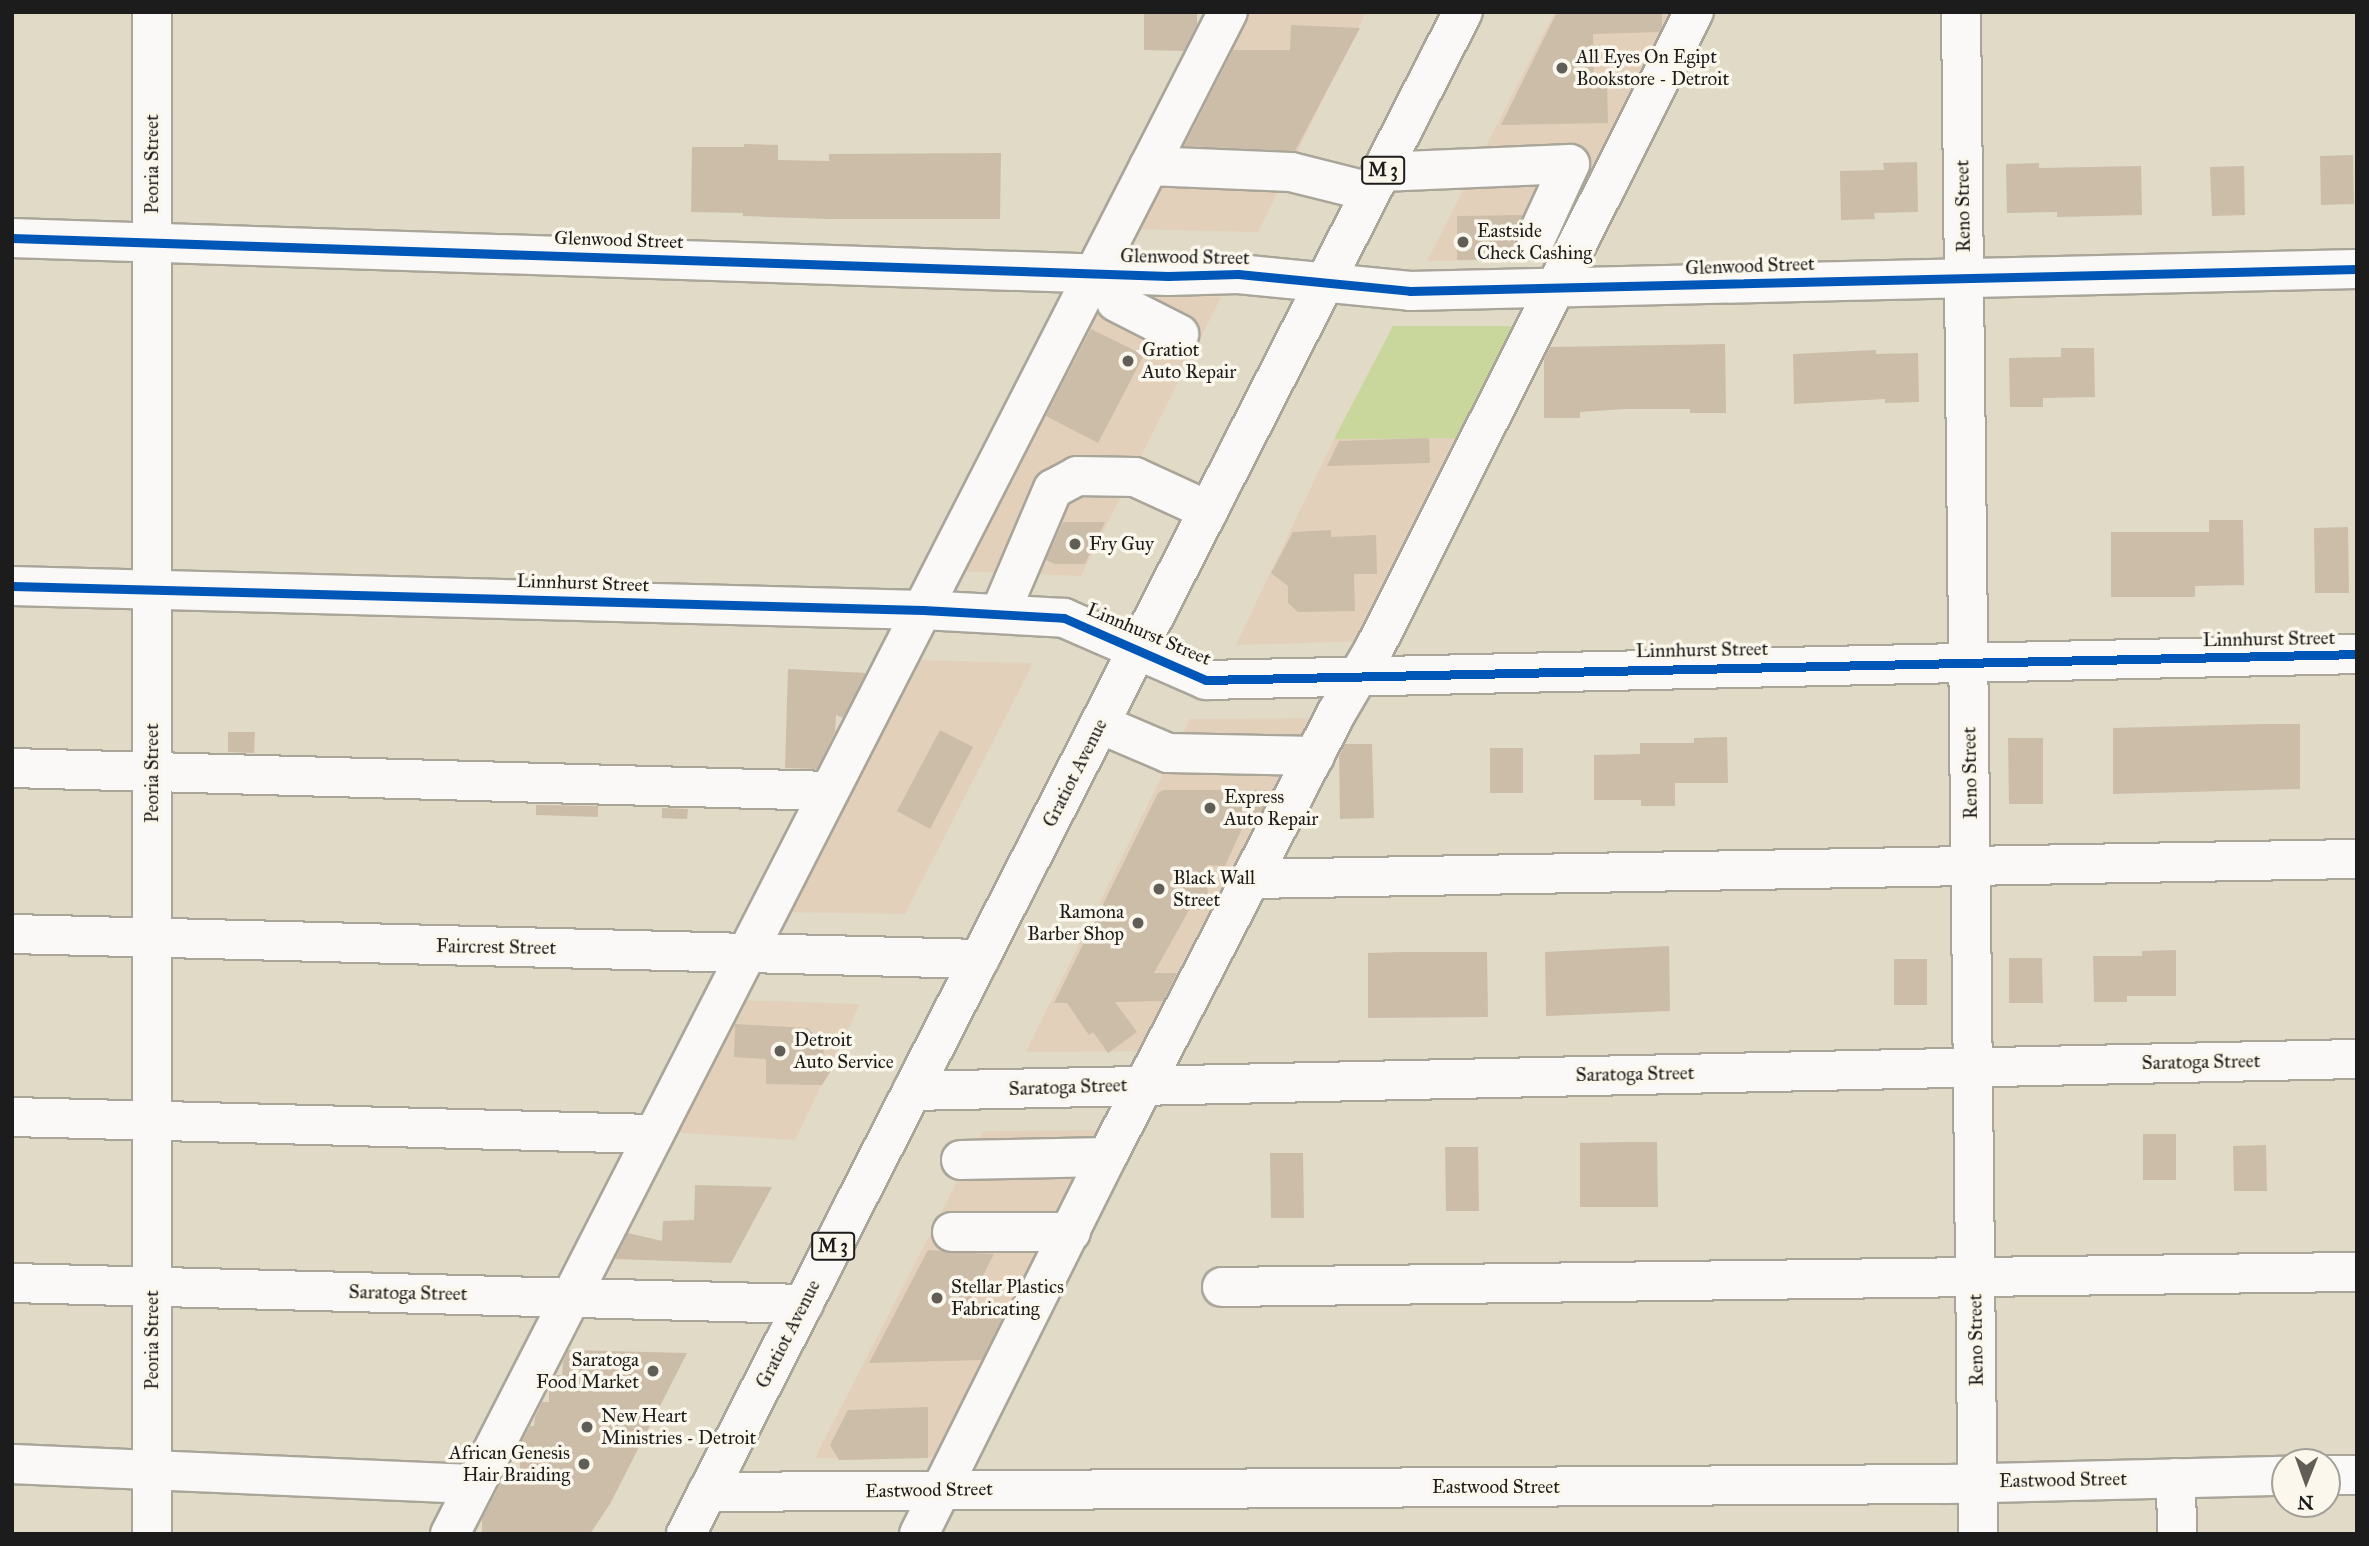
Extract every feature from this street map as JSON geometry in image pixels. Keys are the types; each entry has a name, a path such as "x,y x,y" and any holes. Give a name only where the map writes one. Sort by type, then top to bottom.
{"street":[{"name":"Peoria Street","path":"152,12 152,1534"},
{"path":"450,1534 923,610 1106,288 1149,166 1228,12"},
{"name":"Gratiot Avenue","path":"686,1534 1463,12"},
{"path":"919,1534 1107,1157 1359,675 1694,12"},
{"name":"Reno Street","path":"1961,12 1978,1534"},
{"path":"1149,166 1291,172 1376,182 1570,164 1536,238"},
{"name":"Glenwood Street","path":"12,238 152,242 1106,288 1168,276 1234,274 1326,281 1404,291 1554,290 2357,269"},
{"path":"1106,288 1166,328 1168,276"},
{"path":"1000,613 1053,489 1077,477 1135,477 1209,511"},
{"name":"Linnhurst Street","path":"12,586 923,610 1064,618 1206,680 2357,654"},
{"path":"1100,724 1168,752 1315,757"},
{"path":"12,768 829,791"},
{"path":"1252,879 2357,859"},
{"name":"Faircrest Street","path":"12,934 980,959"},
{"name":"Saratoga Street","path":"912,1091 2357,1059"},
{"path":"12,1117 654,1134"},
{"path":"961,1160 1107,1157"},
{"path":"952,1232 1071,1232"},
{"path":"1222,1287 2357,1272"},
{"name":"Saratoga Street","path":"12,1283 804,1304"},
{"path":"12,1464 475,1484"},
{"name":"Eastwood Street","path":"707,1492 1978,1482 2271,1476"},
{"path":"2176,1478 2177,1534"}],"shaded area":[{"path":"1238,12 1366,12 1258,232 1129,229"},
{"path":"1555,12 1680,12 1557,260 1427,261"},
{"path":"1090,291 1221,297 1081,576 957,571"},
{"path":"1465,438 1365,641 1236,645 1334,439"},
{"path":"910,660 1033,663 905,914 779,912"},
{"path":"1323,718 1155,1051 1026,1052 1190,719"},
{"path":"737,1000 860,1004 795,1140 669,1132"},
{"path":"1113,1130 945,1457 815,1458 983,1131"}],"green space":[{"path":"1393,326 1519,326 1465,438 1334,439"}],"building":[{"path":"1144,12 1197,12 1197,25 1184,51 1144,50"},
{"path":"1557,12 1662,12 1662,27 1660,32 1593,34 1594,79 1607,79 1608,123 1501,125"},
{"path":"1291,25 1360,28 1295,151 1184,146 1233,50 1290,50"},
{"path":"744,144 778,145 778,160 829,161 829,154 1001,153 1000,219 828,219 691,212 692,147 744,147"},
{"path":"2353,155 2354,204 2321,205 2320,156"},
{"path":"1917,162 1918,212 1874,213 1875,219 1841,220 1840,171 1884,170 1883,163"},
{"path":"2039,163 2039,168 2141,166 2142,215 2057,217 2057,212 2007,213 2006,164"},
{"path":"2244,166 2245,215 2212,216 2210,167"},
{"path":"1523,215 1514,241 1519,251 1529,259 1457,260 1457,216"},
{"path":"1091,329 1144,355 1098,443 1046,416"},
{"path":"1725,344 1726,413 1690,413 1690,409 1624,409 1580,412 1580,418 1544,418 1544,360 1550,347"},
{"path":"2061,348 2094,348 2095,397 2043,398 2043,407 2010,407 2009,358 2061,357"},
{"path":"1876,350 1876,354 1918,353 1919,402 1885,403 1885,399 1794,404 1793,354"},
{"path":"1429,438 1430,463 1327,466 1339,441"},
{"path":"2209,520 2243,520 2244,585 2195,586 2195,597 2111,597 2111,532 2209,532"},
{"path":"1063,522 1105,522 1085,564 1055,564 1046,560"},
{"path":"2348,527 2349,593 2315,593 2314,528"},
{"path":"1331,530 1331,537 1376,535 1377,574 1354,574 1355,611 1298,612 1288,603 1288,586 1271,573 1293,532"},
{"path":"788,669 866,673 843,718 836,715 835,732 817,769 785,768"},
{"path":"2300,724 2300,789 2113,794 2113,728"},
{"path":"940,730 973,747 930,829 897,811"},
{"path":"228,732 255,732 254,753 228,752"},
{"path":"1727,737 1728,783 1675,783 1675,806 1641,806 1641,800 1594,800 1594,755 1640,754 1640,743 1694,743 1694,738"},
{"path":"2008,738 2043,738 2043,804 2009,804"},
{"path":"1345,744 1372,744 1374,818 1340,819 1339,756"},
{"path":"1490,748 1523,748 1523,793 1490,793"},
{"path":"1163,790 1269,790 1269,797 1256,822 1245,822 1225,866 1207,865 1208,909 1189,910 1154,973 1177,973 1163,1001 1115,1002 1137,1032 1108,1053 1093,1032 1089,1035 1067,1003 1054,1003 1158,793"},
{"path":"536,805 598,806 598,817 536,815"},
{"path":"662,808 688,809 687,819 662,818"},
{"path":"1669,946 1670,1011 1546,1016 1545,952"},
{"path":"2176,950 2176,996 2127,996 2127,1002 2094,1002 2093,956 2142,956 2142,951"},
{"path":"1487,952 1488,1017 1368,1018 1368,953"},
{"path":"2009,958 2042,958 2043,1003 2009,1003"},
{"path":"1894,959 1927,959 1927,1005 1894,1005"},
{"path":"735,1024 808,1028 824,1046 823,1058 837,1061 822,1085 766,1084 766,1059 734,1057"},
{"path":"2143,1134 2176,1134 2176,1180 2143,1180"},
{"path":"1657,1142 1658,1207 1580,1207 1580,1143"},
{"path":"2266,1145 2267,1191 2234,1191 2233,1146"},
{"path":"1445,1147 1478,1147 1479,1211 1446,1211"},
{"path":"1270,1153 1303,1153 1304,1218 1271,1218"},
{"path":"695,1185 772,1187 731,1263 615,1259 628,1233 662,1241 663,1221 694,1220"},
{"name":"Stellar Plastics Fabricating","path":"928,1250 994,1254 962,1316 1004,1315 982,1360 869,1363"},
{"path":"568,1350 687,1353 610,1504 590,1534 482,1534 482,1519 506,1473 520,1474 520,1444 530,1426 534,1426 542,1402 549,1402 549,1389 556,1375 562,1375"},
{"path":"928,1407 928,1458 839,1460 830,1445 848,1410"}],"cycle path":[{"path":"12,238 1168,276 1238,274 1410,291 2357,269"},
{"path":"12,586 923,610 1064,618 1206,680 2357,654"}],"place":[{"name":"All Eyes On Egipt Bookstore - Detroit","path":"1562,68"},
{"name":"Eastside Check Cashing","path":"1463,242"},
{"name":"Gratiot Auto Repair","path":"1128,361"},
{"name":"Fry Guy","path":"1075,544"},
{"name":"Express Auto Repair","path":"1210,808"},
{"name":"Black Wall Street","path":"1159,889"},
{"name":"Ramona Barber Shop","path":"1138,923"},
{"name":"Detroit Auto Service","path":"780,1051"},
{"name":"Stellar Plastics Fabricating","path":"937,1298"},
{"name":"Saratoga Food Market","path":"653,1371"},
{"name":"New Heart Ministries - Detroit","path":"587,1427"},
{"name":"African Genesis Hair Braiding","path":"584,1464"}]}
